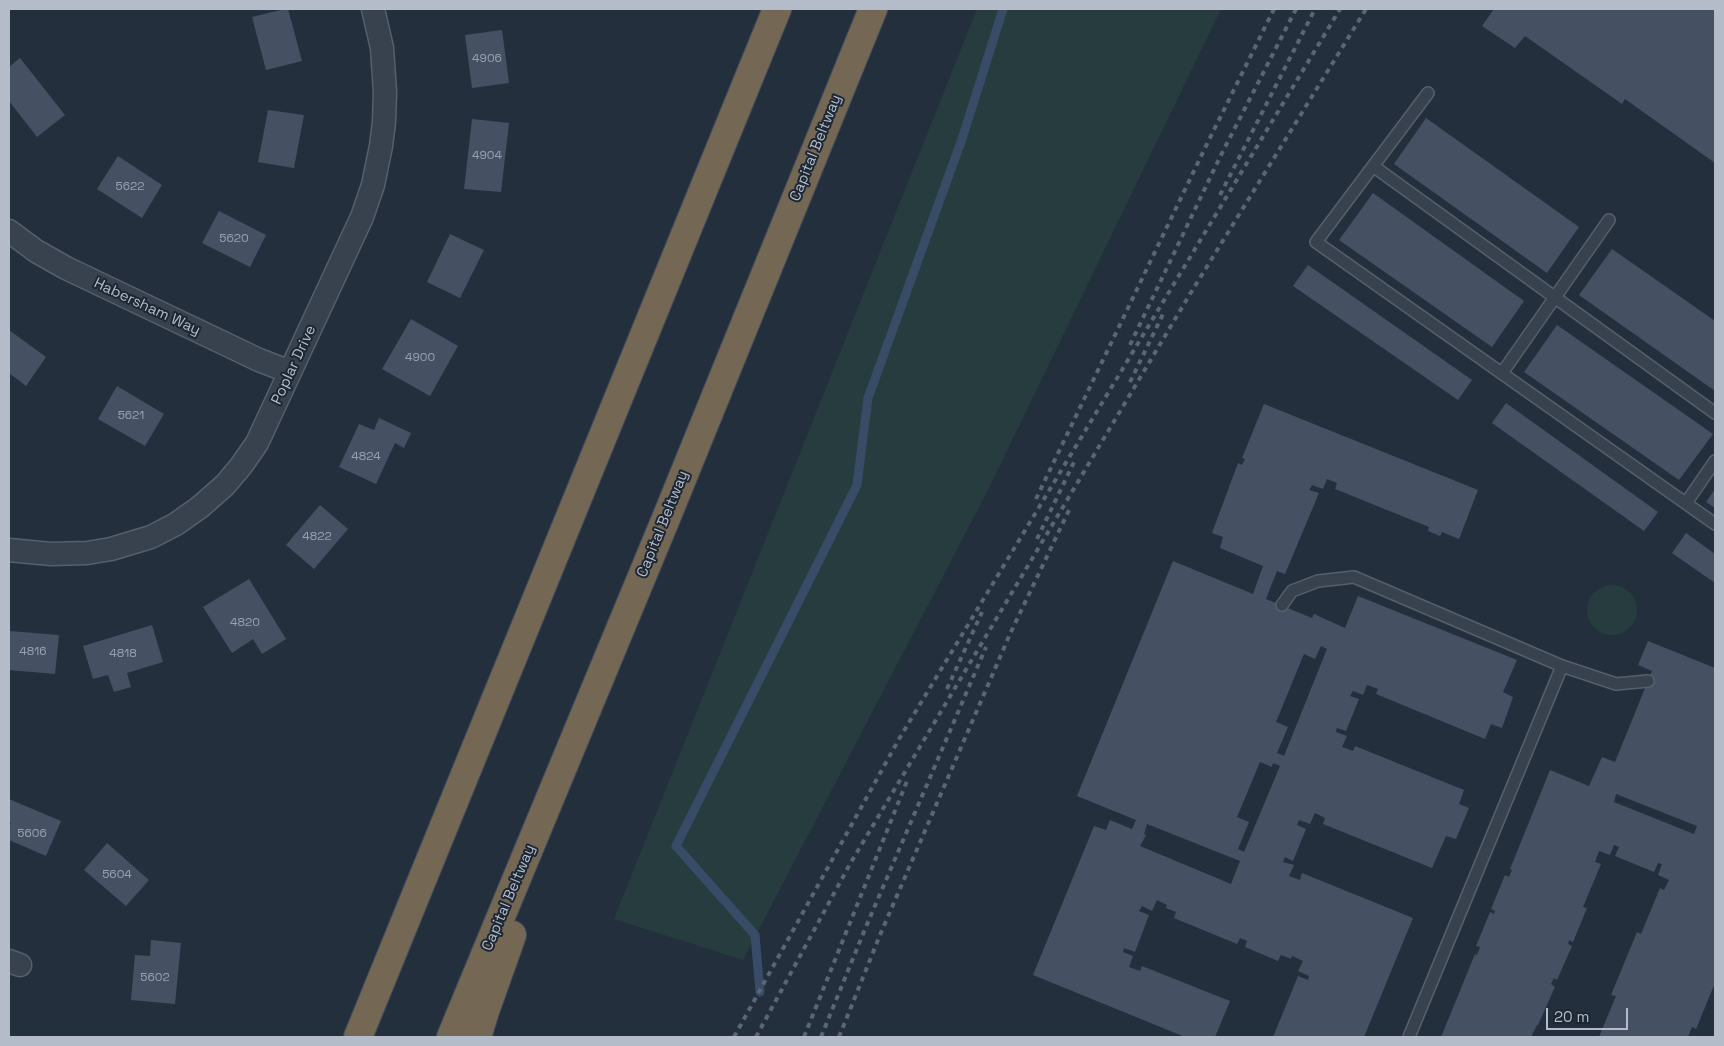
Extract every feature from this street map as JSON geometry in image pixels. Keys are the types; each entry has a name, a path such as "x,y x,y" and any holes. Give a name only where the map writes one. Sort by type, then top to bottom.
{"highway":[{"path":"358,1037 777,9"},
{"name":"Capital Beltway","path":"451,1037 667,516 873,9"},
{"path":"476,1037 484,1010 667,516"},
{"path":"340,1037 468,765"}],"street":[{"name":"Poplar Drive","path":"9,550 51,554 87,553 110,550 151,537 176,524 200,507 225,485 257,443 362,217 373,185 381,146 385,92 382,48 373,9"},
{"name":"Habersham Way","path":"9,231 36,251 66,268 259,360 290,372"}],"lane":[{"path":"1428,93 1316,242 1715,524"},
{"path":"1373,166 1715,413"},
{"path":"1502,373 1608,220"},
{"path":"1686,503 1715,461"},
{"path":"1282,605 1292,591 1309,584 1318,581 1354,577 1562,666 1616,684 1648,681"},
{"path":"1410,1037 1562,666"}],"green space":[{"path":"977,9 1221,9 989,488 743,960 614,919"},
{"path":"1607,585 1617,585 1630,592 1637,605 1637,615 1630,628 1617,635 1607,635 1598,631 1591,624 1587,615 1587,605 1591,596 1598,589"}],"building":[{"path":"288,9 302,61 266,70 252,17"},
{"path":"1494,9 1715,9 1715,163 1625,99 1622,104 1525,36 1515,48 1482,26"},
{"path":"502,30 509,83 472,88 465,35"},
{"path":"20,58 65,115 37,137 9,101 9,67"},
{"path":"268,110 304,115 294,168 258,162"},
{"path":"1426,118 1579,227 1547,273 1394,164"},
{"path":"472,119 509,123 501,192 464,189"},
{"path":"118,156 162,185 142,218 97,189"},
{"path":"1373,193 1524,301 1492,347 1339,240"},
{"path":"219,211 266,235 250,267 202,243"},
{"path":"450,234 484,250 460,298 427,282"},
{"path":"1612,249 1715,321 1715,391 1579,295"},
{"path":"1308,265 1472,380 1458,400 1293,286"},
{"path":"411,319 458,346 430,396 382,369"},
{"path":"1557,325 1713,434 1679,480 1524,372"},
{"path":"9,330 46,357 26,386 9,373"},
{"path":"117,386 164,414 145,446 98,419"},
{"path":"1506,403 1658,512 1644,531 1492,423"},
{"path":"1264,404 1478,490 1459,539 1442,532 1440,536 1428,531 1429,527 1335,489 1337,483 1327,479 1323,489 1312,485 1309,490 1319,493 1285,574 1277,571 1266,599 1312,618 1314,614 1345,628 1358,596 1517,660 1503,692 1513,697 1502,728 1491,724 1485,739 1376,694 1378,689 1367,685 1363,695 1353,691 1350,696 1359,699 1346,731 1337,728 1336,732 1347,736 1342,747 1353,751 1355,746 1464,790 1459,804 1469,808 1456,839 1446,836 1432,868 1323,824 1325,818 1315,813 1310,824 1299,820 1297,825 1306,829 1293,861 1285,857 1283,862 1294,865 1289,876 1300,880 1302,873 1413,918 1364,1037 1273,1037 1298,976 1308,980 1309,976 1298,971 1303,961 1292,956 1291,959 1281,955 1278,961 1245,947 1247,941 1240,938 1237,944 1174,918 1176,912 1166,908 1167,905 1157,900 1152,911 1142,906 1139,911 1149,915 1135,952 1124,948 1123,952 1133,956 1129,967 1140,971 1142,966 1230,1001 1215,1037 1185,1037 1033,975 1094,826 1106,830 1110,820 1132,829 1136,820 1077,796 1173,561 1253,594 1263,566 1220,548 1223,537 1212,533 1238,463 1242,465 1245,459 1242,458","holes":["1321,646 1327,649 1284,756 1277,753 1288,727 1276,722 1304,654 1315,659","1260,762 1272,767 1273,763 1280,766 1244,852 1238,849 1249,822 1237,817","1147,824 1240,861 1231,884 1140,846 1146,835 1144,834"]},
{"path":"379,418 411,433 404,448 395,443 376,484 339,467 359,424 374,430"},
{"path":"1715,489 1715,508 1706,502"},
{"path":"320,505 348,529 314,569 286,545"},
{"path":"1686,533 1715,554 1715,583 1672,553"},
{"path":"249,579 286,639 262,654 253,639 232,653 203,607"},
{"path":"152,625 163,662 127,673 131,687 114,692 108,675 93,679 83,646"},
{"path":"9,631 59,635 55,674 9,670"},
{"path":"1648,641 1715,668 1715,983 1696,1029 1692,1027 1688,1037 1599,1037 1616,996 1611,995 1637,932 1641,934 1660,888 1664,890 1669,880 1658,875 1662,864 1658,863 1654,872 1615,856 1619,847 1614,845 1610,855 1599,851 1595,862 1601,864 1583,907 1587,908 1573,942 1569,940 1568,944 1572,946 1557,980 1554,978 1551,984 1555,987 1531,1037 1441,1037 1475,954 1477,955 1480,947 1476,946 1490,912 1494,914 1495,911 1491,909 1505,875 1509,877 1512,870 1510,869 1550,770 1589,786 1602,757 1615,762 1652,671 1638,665","holes":["1616,794 1697,826 1694,834 1614,802"]},
{"path":"9,799 61,821 46,856 9,840 11,823 9,822"},
{"path":"107,843 149,880 126,906 84,870"},
{"path":"151,940 181,943 175,1004 131,1000 135,955 150,956"}],"waterway":[{"path":"760,992 755,935 676,846 857,485 868,398 962,139 1003,9"}],"railway":[{"path":"1036,499 1274,9"},
{"path":"1130,345 1220,157 1296,9"},
{"path":"1220,195 1315,9"},
{"path":"734,1037 899,739 1340,9"},
{"path":"756,1037 850,864 1190,294 1366,9"},
{"path":"1130,382 1163,314"},
{"path":"1037,539 1075,460"},
{"path":"839,1037 880,935 1010,634 1071,506"},
{"path":"947,689 982,612"},
{"path":"821,1037 865,929 986,647"},
{"path":"804,1037 907,781"}]}
